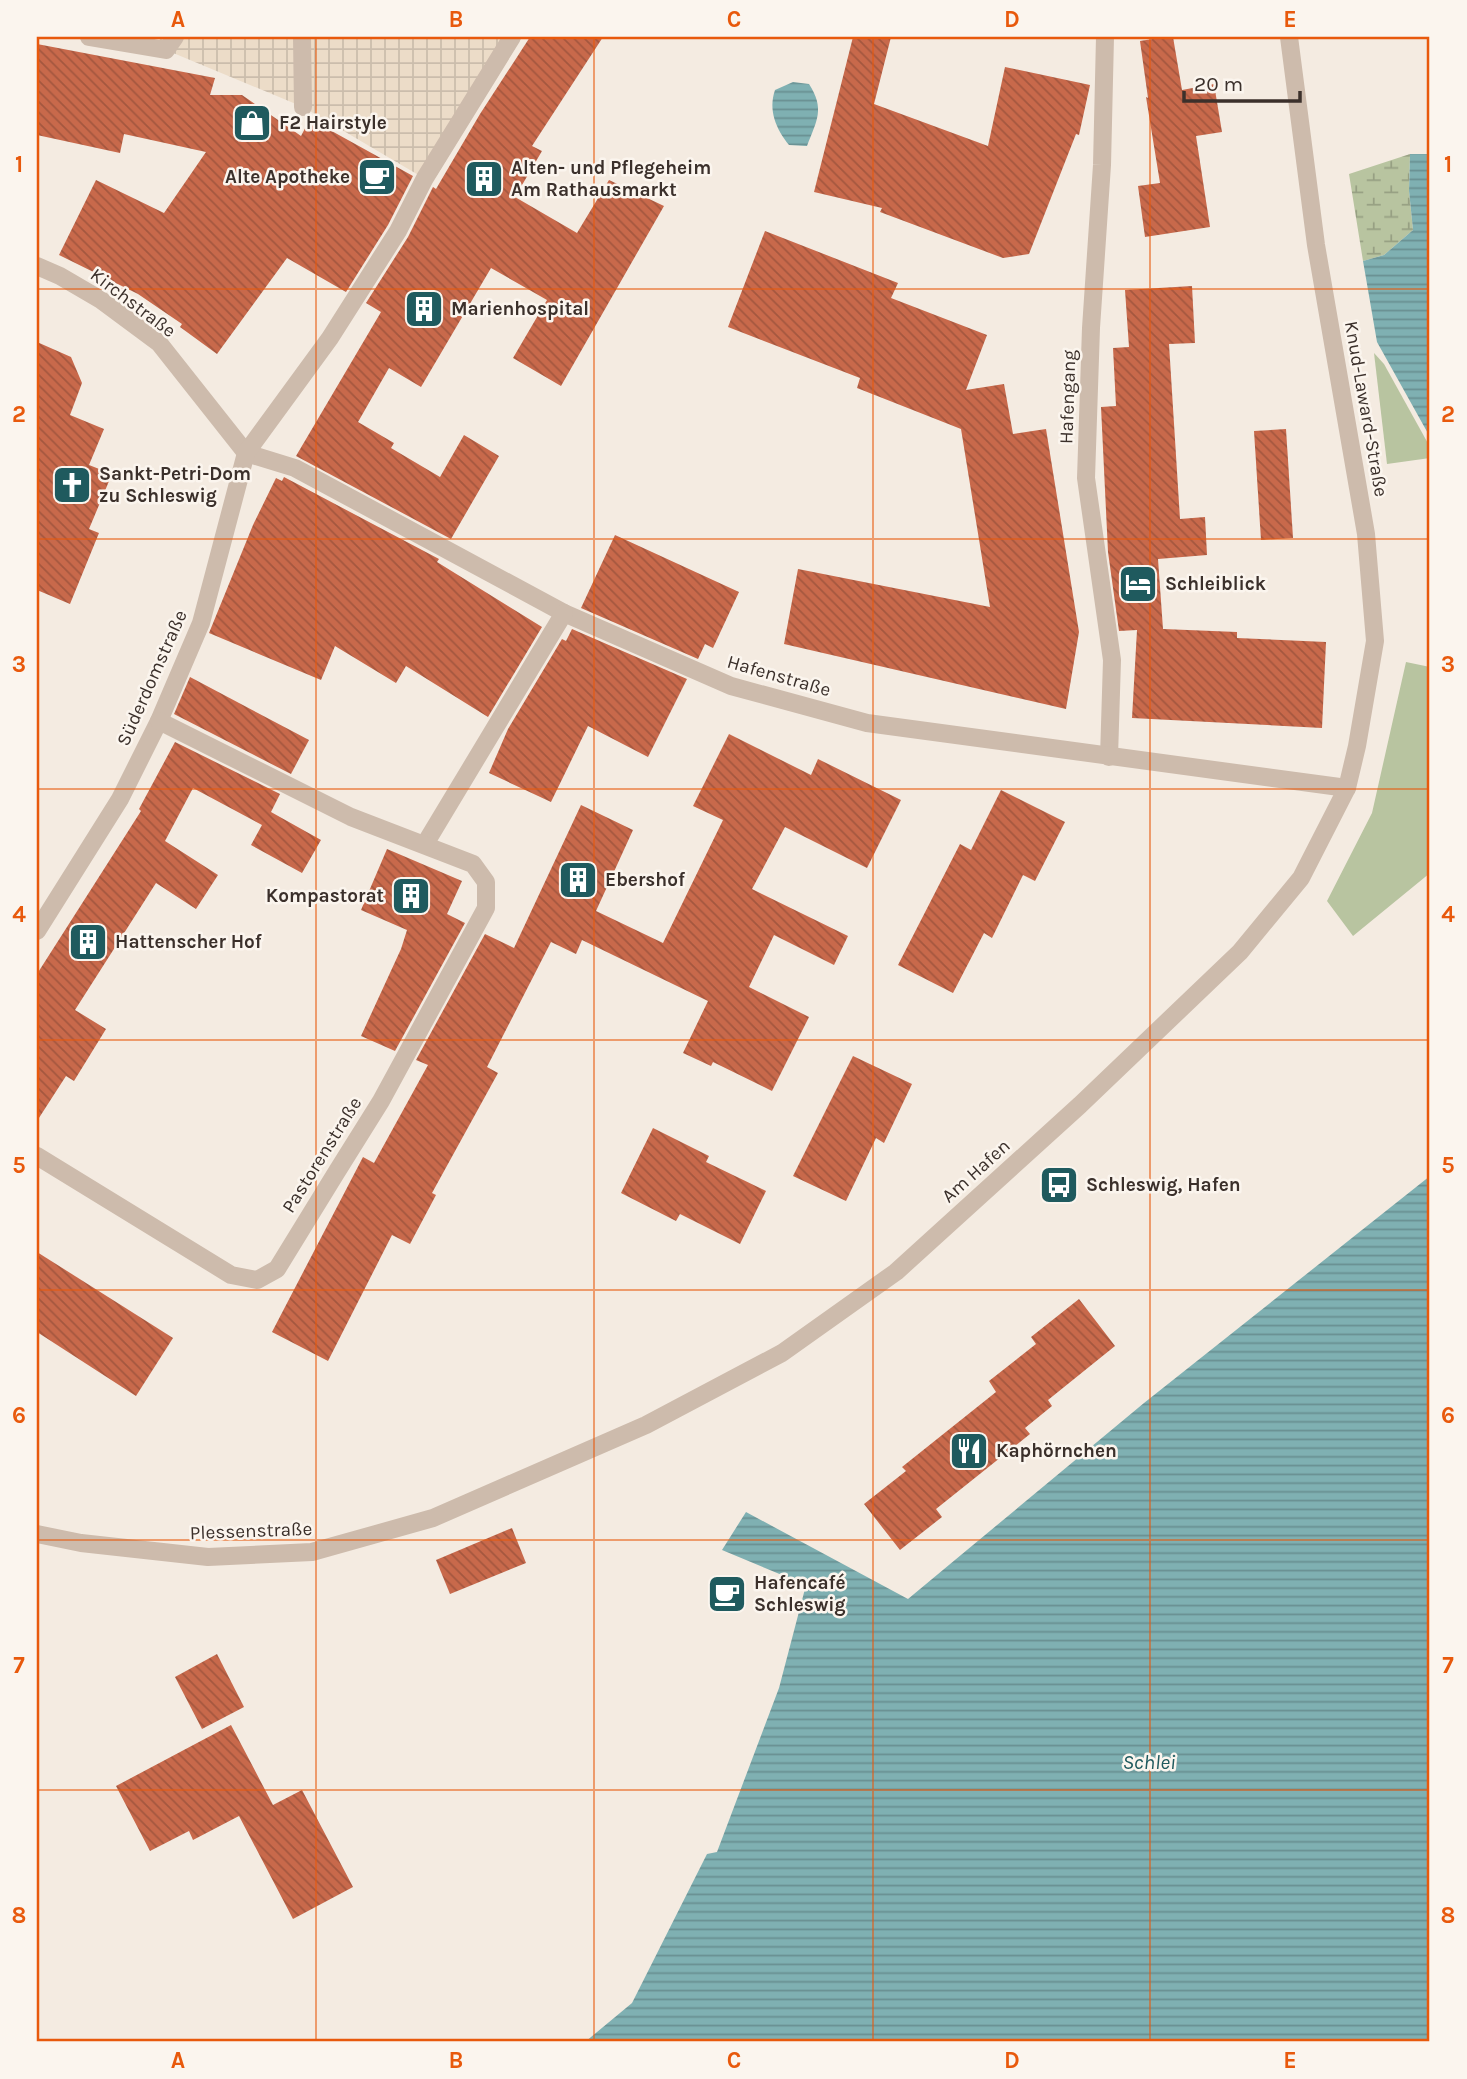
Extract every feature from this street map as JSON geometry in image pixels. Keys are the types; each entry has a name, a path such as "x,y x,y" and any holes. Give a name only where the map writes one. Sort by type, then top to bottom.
{"street":[{"path":"89,37 170,43"},
{"path":"302,37 303,107"},
{"name":"Süderdomstraße","path":"37,931 120,799 159,721 201,623 246,453 330,338 398,231 425,178 512,37"},
{"name":"Hafengang","path":"1105,37 1102,165 1091,328 1086,478 1112,660 1109,757"},
{"name":"Knud-Laward-Straße","path":"1289,37 1316,245 1366,534 1375,641 1347,788"},
{"name":"Kirchstraße","path":"37,266 101,300 159,343 246,453"},
{"name":"Hafenstraße","path":"246,453 295,468 564,613 731,686 867,723 1347,788"},
{"path":"425,844 564,613"},
{"name":"Pastorenstraße","path":"37,1156 231,1275 257,1280 277,1269 381,1101 486,908 486,882 473,864 351,817 159,721"},
{"name":"Am Hafen","path":"538,1472 646,1425 782,1353 896,1272 1080,1105 1240,952 1301,878 1347,788"},
{"name":"Plessenstraße","path":"37,1534 81,1543 208,1557 312,1552 433,1518 538,1472"}],"green space":[{"path":"1410,154 1409,191 1413,230 1384,255 1363,261 1349,174"},
{"path":"1374,353 1384,364 1430,447 1430,458 1387,464"},
{"path":"1406,662 1430,667 1430,873 1353,936 1327,901 1372,813"}],"shaded area":[{"path":"161,37 522,37 432,183 303,107 166,50 158,41"}],"water":[{"path":"793,82 809,84 817,101 818,115 807,146 789,145 777,126 773,112 775,90"},
{"path":"1410,154 1430,154 1430,437 1377,342 1363,261 1384,255 1413,230 1409,191"},
{"name":"Schlei","path":"1430,1176 1430,2042 585,2042 632,2003 707,1854 717,1852 779,1688 806,1585 722,1550 746,1512 908,1599 1144,1403"}],"building":[{"path":"530,37 603,37 532,146 542,151 515,197 577,233 609,180 664,206 561,386 513,358 547,300 491,268 421,387 389,368 358,422 394,443 391,448 440,477 464,435 499,456 451,539 296,456 381,312 366,303 408,237 433,187 436,189"},
{"path":"853,37 891,37 874,104 988,146 1005,67 1090,85 1079,135 1076,134 1029,254 1003,258 880,212 882,208 814,192"},
{"path":"1173,37 1182,90 1214,84 1222,132 1196,136 1210,227 1145,237 1138,186 1160,183 1140,41"},
{"path":"37,44 215,78 210,95 242,95 301,136 310,119 413,176 388,225 346,292 287,258 217,354 180,327 182,324 138,294 59,255 96,180 164,213 206,152 124,134 120,153 37,135"},
{"path":"765,231 898,283 891,298 987,335 966,390 1004,384 1013,434 1046,429 1079,632 1066,709 784,644 798,569 990,607 961,429 857,388 860,378 728,327"},
{"path":"1192,286 1195,343 1169,344 1180,519 1205,517 1207,555 1158,559 1163,629 1237,632 1237,638 1326,642 1322,728 1132,718 1137,630 1119,631 1108,552 1101,407 1116,406 1113,348 1129,347 1125,290"},
{"name":"Sankt-Petri-Dom zu Schleswig","path":"37,342 71,357 82,383 70,415 104,429 89,465 112,474 89,529 99,533 70,604 37,590"},
{"path":"1286,429 1293,538 1261,540 1254,431"},
{"path":"284,477 439,559 437,562 542,627 488,717 406,666 396,683 335,646 321,680 209,633 253,525 276,478 282,481"},
{"path":"615,535 739,592 713,648 705,644 698,659 581,608"},
{"path":"572,629 687,679 648,757 588,726 551,802 489,773 508,729 562,639 566,641"},
{"path":"190,677 309,740 291,774 174,714"},
{"path":"729,734 811,775 818,759 901,800 867,868 785,827 752,889 848,936 834,965 774,935 749,987 809,1017 772,1091 713,1062 711,1066 683,1053 708,1001 582,940 576,954 551,942 487,1067 498,1073 432,1193 436,1195 410,1244 392,1235 328,1361 272,1332 363,1157 374,1163 428,1065 416,1060 485,934 514,948 581,805 633,830 596,911 663,943 723,820 693,806"},
{"name":"Hattenscher Hof","path":"175,742 280,794 271,812 321,840 302,873 251,845 262,825 193,788 165,841 218,875 196,909 156,883 75,1010 106,1029 74,1081 66,1076 37,1121 37,974 141,811 139,809"},
{"path":"1001,790 1065,822 1035,881 1023,875 992,938 984,933 953,993 898,965 960,844 971,850"},
{"path":"387,849 462,881 447,914 465,923 395,1051 361,1036 407,930 361,910"},
{"path":"853,1056 912,1084 884,1143 876,1138 846,1201 793,1176"},
{"path":"653,1128 709,1156 706,1162 766,1191 740,1244 680,1214 676,1221 621,1193"},
{"path":"37,1252 173,1338 136,1396 37,1332"},
{"path":"1079,1299 1115,1346 1048,1400 1052,1406 1025,1428 1030,1434 936,1509 942,1517 900,1550 864,1504 906,1471 902,1467 996,1392 989,1381 1036,1344 1031,1337"},
{"path":"512,1528 526,1563 450,1594 436,1560"},
{"path":"217,1654 244,1707 202,1729 175,1677"},
{"path":"231,1725 273,1805 302,1790 353,1887 293,1919 239,1816 193,1840 189,1831 150,1851 116,1786"}],"place":[{"name":"F2 Hairstyle","path":"252,123"},
{"name":"Alte Apotheke","path":"377,177"},
{"name":"Alten- und Pflegeheim Am Rathausmarkt","path":"484,179"},
{"name":"Marienhospital","path":"424,309"},
{"name":"Sankt-Petri-Dom zu Schleswig","path":"72,485"},
{"name":"Schleiblick","path":"1138,584"},
{"name":"Ebershof","path":"578,880"},
{"name":"Kompastorat","path":"411,896"},
{"name":"Hattenscher Hof","path":"88,942"},
{"name":"Schleswig, Hafen","path":"1059,1185"},
{"name":"Kaphörnchen","path":"969,1451"},
{"name":"Hafencafé Schleswig","path":"727,1594"}]}
